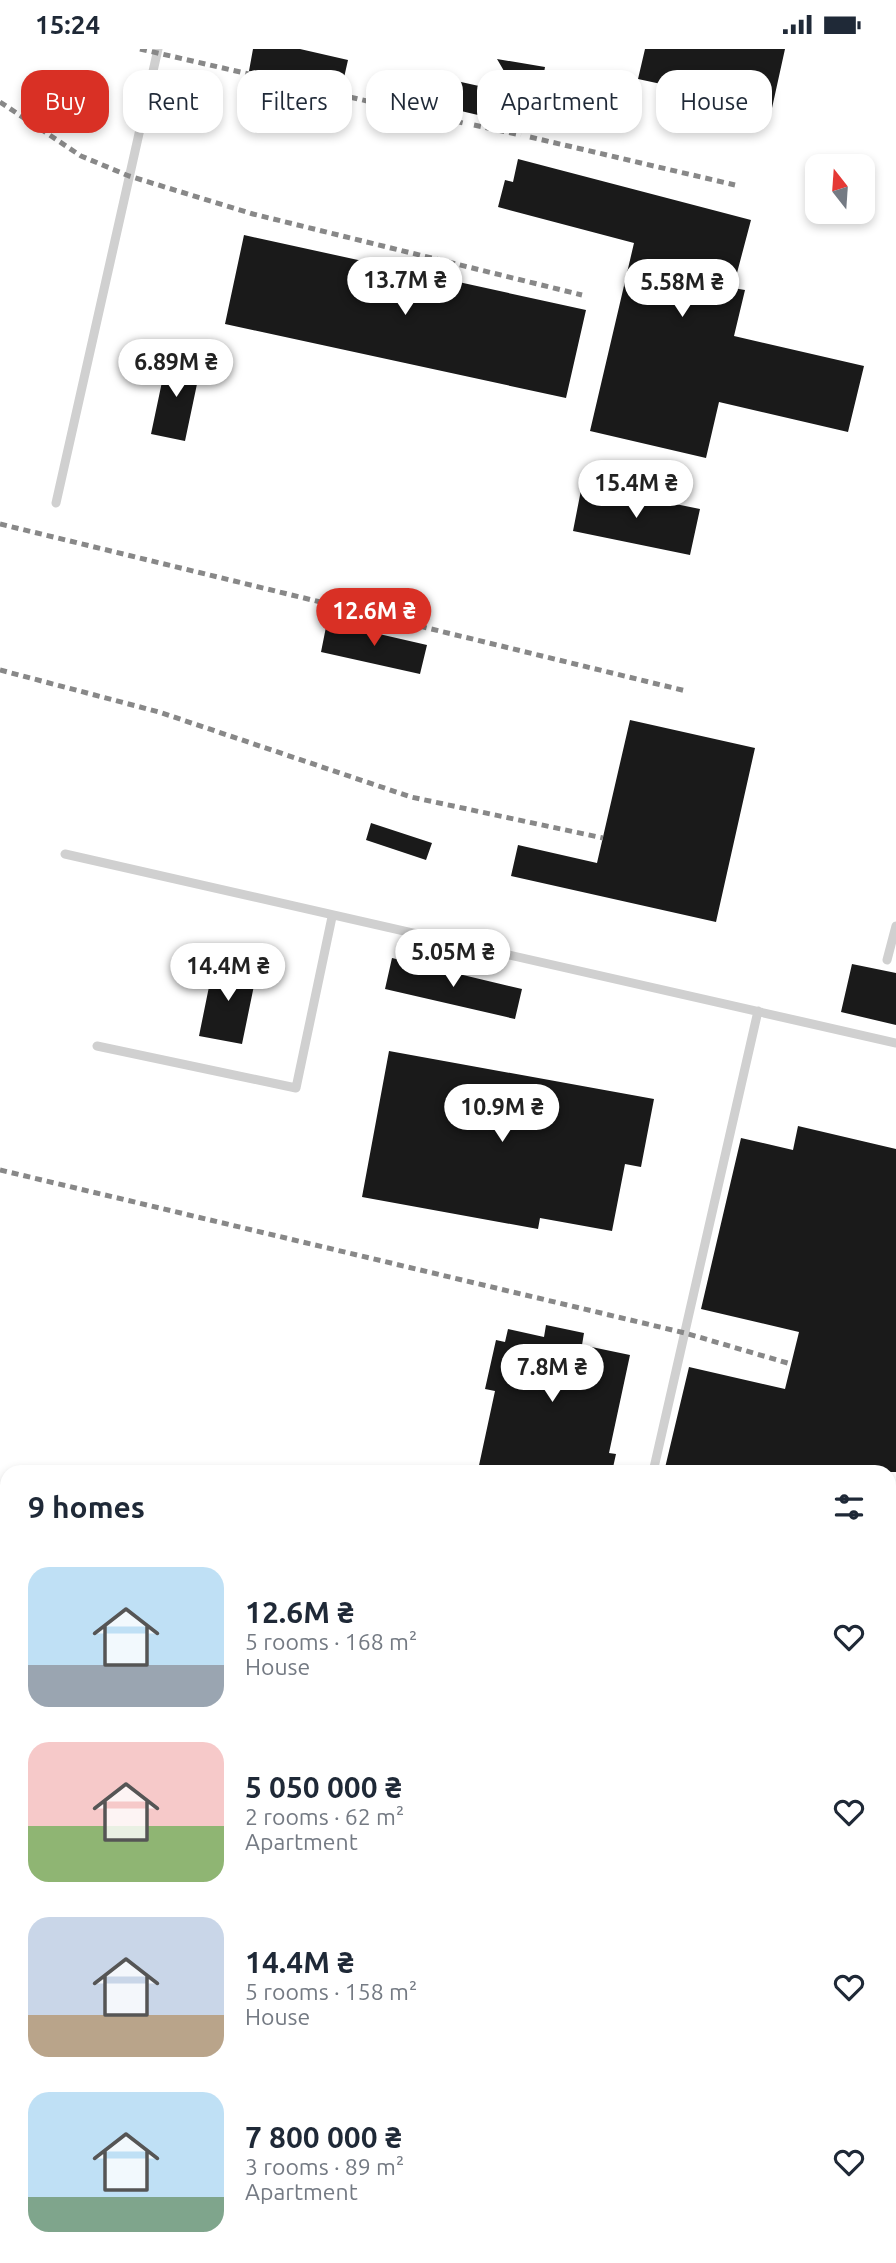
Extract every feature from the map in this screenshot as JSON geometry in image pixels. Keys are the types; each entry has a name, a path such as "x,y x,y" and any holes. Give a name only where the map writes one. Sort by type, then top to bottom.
{"lane":[{"path":"56,503 158,49"},
{"path":"65,854 332,917 896,1043"},
{"path":"97,1046 296,1089 332,917"},
{"path":"887,960 896,926"},
{"path":"655,1465 758,1011"}],"building":[{"path":"253,49 300,49 348,60 346,70 249,70"},
{"path":"645,49 785,49 772,108 772,70 656,70 656,83 642,80 640,70"},
{"path":"497,59 545,67 544,70 503,70"},
{"path":"463,82 477,86 477,115 463,111"},
{"path":"518,159 751,220 733,288 745,290 734,336 864,366 848,432 719,402 706,458 590,431 634,243 498,207 505,180 513,182"},
{"path":"244,235 586,310 566,398 225,324"},
{"path":"167,358 201,365 185,441 151,434"},
{"path":"582,485 700,509 690,555 573,531"},
{"path":"327,622 427,645 420,674 321,652"},
{"path":"630,720 755,748 716,922 511,876 518,845 597,863"},
{"path":"371,823 432,843 426,860 366,840"},
{"path":"392,958 522,989 515,1019 385,989"},
{"path":"214,962 257,971 242,1044 199,1036"},
{"path":"852,964 896,973 896,1025 841,1012"},
{"path":"389,1051 654,1099 641,1167 625,1164 612,1231 540,1218 538,1229 362,1197"},
{"path":"798,1126 896,1149 896,1465 666,1465 689,1367 785,1389 799,1332 701,1309 741,1138 793,1150"},
{"path":"546,1325 584,1333 582,1345 630,1355 609,1453 616,1454 614,1465 479,1465 495,1391 485,1389 496,1340 505,1342 508,1329 544,1337"}],"railway":[{"path":"140,49 366,101"},
{"path":"0,102 81,156 129,176 253,214 582,295"},
{"path":"474,125 521,135"},
{"path":"530,137 735,185"},
{"path":"0,524 686,691"},
{"path":"0,670 159,712 411,797 603,838"},
{"path":"0,1170 685,1333 791,1364"}]}
